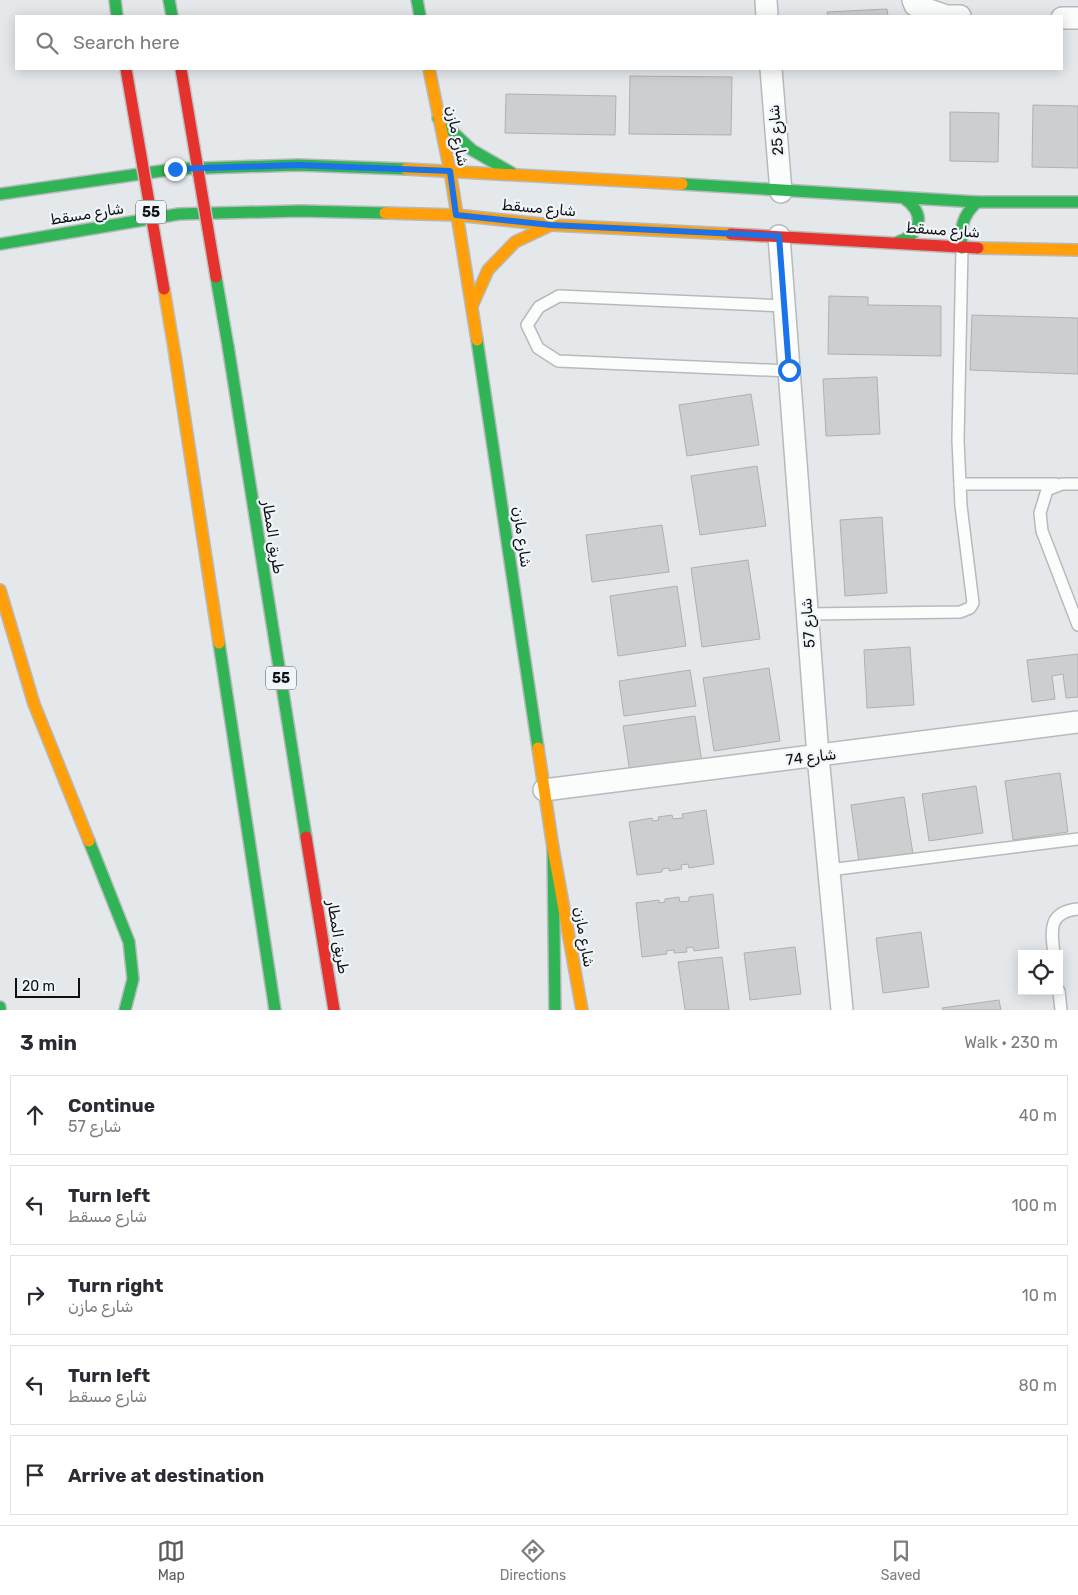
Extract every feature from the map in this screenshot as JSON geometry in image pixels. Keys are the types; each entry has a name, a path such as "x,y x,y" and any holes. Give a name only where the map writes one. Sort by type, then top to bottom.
{"main road":[{"path":"115,0 118,15"},
{"path":"169,0 172,15"},
{"path":"417,0 420,15"},
{"name":"55","path":"126,70 175,356 275,1010"},
{"name":"طريق المطار","path":"181,70 228,346 334,1010"},
{"name":"شارع مازن","path":"429,70 450,171 472,306 552,848 582,1010"},
{"path":"438,118 459,141 484,160 512,173"},
{"name":"شارع مسقط","path":"0,194 175,169 298,165 512,173 781,192 977,202 1078,202"},
{"path":"898,242 911,237 918,226 918,212 915,206 904,198"},
{"path":"962,248 960,222 967,211 977,202"},
{"name":"شارع مسقط","path":"0,244 179,214 300,211 456,215 551,225 898,242 962,248 1078,250"},
{"path":"472,306 488,270 515,242 551,225"},
{"path":"0,590 34,704 129,942 134,979 125,1010"},
{"path":"552,848 555,1010"}],"street":[{"path":"766,0 767,15"},
{"path":"913,0 915,5 943,15"},
{"path":"1063,18 1078,18"},
{"name":"شارع 25","path":"771,70 781,192"},
{"name":"شارع 57","path":"779,236 818,756 842,1010"},
{"name":"شارع 74","path":"544,790 1078,722"}],"lane":[{"path":"808,614 960,612 970,608 974,598 960,484 958,440 962,248"},
{"path":"784,306 560,296 539,307 527,325 538,348 558,361 789,370"},
{"path":"960,484 1078,484"},
{"path":"1062,484 1047,490 1042,504 1041,522 1078,625"},
{"path":"829,870 1078,839"},
{"path":"1054,950 1052,925 1058,915 1069,910 1078,909"},
{"path":"1059,995 1061,1010"}],"building":[{"path":"887,9 888,15 828,15 827,12"},
{"path":"630,76 732,77 731,135 629,134"},
{"path":"506,94 616,96 615,135 505,133"},
{"path":"1033,105 1078,106 1078,168 1032,167"},
{"path":"950,112 999,113 998,162 950,161"},
{"path":"829,296 868,297 868,305 941,306 941,356 828,354"},
{"path":"972,315 1078,318 1078,374 970,370"},
{"path":"877,377 880,434 826,436 823,379"},
{"path":"751,394 759,445 687,456 679,405"},
{"path":"757,466 766,526 700,535 691,476"},
{"path":"882,517 887,593 845,596 840,520"},
{"path":"662,525 669,572 592,582 586,535"},
{"path":"748,560 760,639 702,647 691,568"},
{"path":"677,586 686,646 618,656 610,596"},
{"path":"910,647 914,705 867,708 864,650"},
{"path":"1078,654 1078,697 1066,698 1063,674 1052,676 1055,699 1032,702 1027,660"},
{"path":"769,668 780,741 714,751 703,678"},
{"path":"690,670 696,706 624,716 619,681"},
{"path":"695,716 702,763 630,773 623,726"},
{"path":"1060,773 1068,832 1013,840 1005,781"},
{"path":"976,786 983,833 929,841 922,794"},
{"path":"904,797 913,854 859,862 851,805"},
{"path":"706,810 714,864 689,868 688,864 681,865 682,869 669,871 669,868 662,869 662,872 637,875 629,822 652,818 653,821 659,820 658,817 672,815 673,819 683,818 682,814"},
{"path":"713,894 719,948 694,951 693,947 686,948 687,952 674,953 674,950 666,951 667,954 642,957 636,903 659,900 659,903 665,902 665,899 679,897 680,902 689,901 689,897"},
{"path":"921,932 929,987 883,993 876,938"},
{"path":"795,947 801,994 750,1000 744,953"},
{"path":"722,957 729,1010 685,1010 678,962"},
{"path":"999,1000 1001,1010 943,1010 942,1008"}],"traffic: fast":[{"path":"115,0 117,15"},
{"path":"169,0 172,15"},
{"path":"417,0 420,15"},
{"path":"438,118 472,150 512,173"},
{"path":"0,194 175,169 298,165 406,169"},
{"path":"682,184 977,202 1078,202"},
{"path":"898,242 912,233 918,222 915,210 904,198"},
{"path":"962,248 961,234 963,223 968,212 977,202"},
{"path":"0,244 179,214 300,211 385,213"},
{"path":"216,277 228,346"},
{"path":"477,340 538,748"},
{"path":"228,346 306,837"},
{"path":"219,643 275,1010"},
{"path":"89,841 129,942 133,979 125,1010"},
{"path":"553,848 555,1010"}],"traffic: slow":[{"path":"429,70 450,171 477,340"},
{"path":"406,169 682,184"},
{"path":"385,213 456,215 551,225 731,234"},
{"path":"472,306 488,270 515,242 551,225"},
{"path":"978,248 1078,250"},
{"path":"164,289 175,355"},
{"path":"175,355 219,643"},
{"path":"0,590 34,704 89,841"},
{"path":"538,748 553,848 582,1010"}],"traffic: jam":[{"path":"126,70 164,289"},
{"path":"181,70 216,277"},
{"path":"731,234 978,248"},
{"path":"306,837 334,1010"}],"route":[{"path":"175,169 298,165 450,171 456,215 551,225 779,236 789,370"}]}
